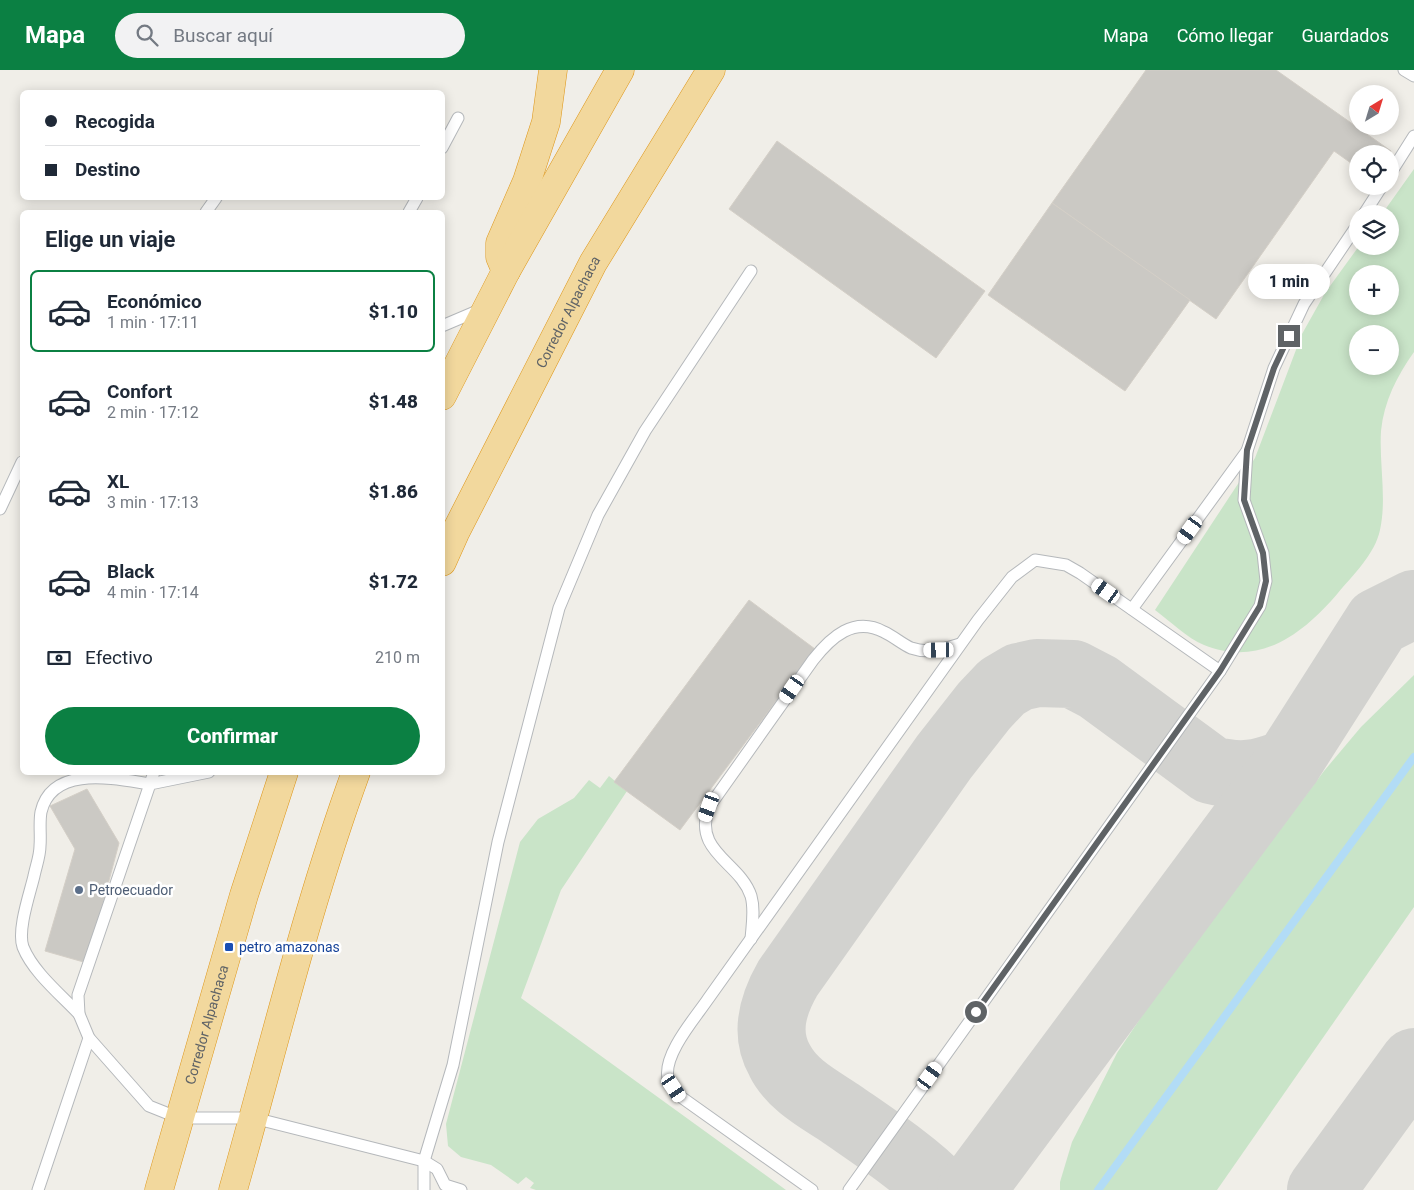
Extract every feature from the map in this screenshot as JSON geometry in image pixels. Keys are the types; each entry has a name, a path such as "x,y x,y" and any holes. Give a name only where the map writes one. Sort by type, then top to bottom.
{"highway":[{"path":"506,271 500,257 500,243 527,181 546,122 553,70"},
{"path":"445,390 506,271 620,70"},
{"name":"Corredor Alpachaca","path":"445,556 593,263 711,70"},
{"name":"Corredor Alpachaca","path":"159,1190 244,895 283,775"},
{"path":"233,1190 254,1118 293,967 332,838 355,775"}],"lane":[{"path":"1404,70 1414,76"},
{"path":"445,142 458,118"},
{"path":"1399,160 1414,136"},
{"path":"849,1190 1220,671 1260,606 1266,581 1263,553 1244,500 1247,450 1274,368 1304,304 1349,237"},
{"path":"424,1190 424,1161 453,1065 498,842 559,608 598,515 645,431 751,271"},
{"path":"445,325 488,306"},
{"path":"1132,609 1247,450"},
{"path":"0,509 20,466"},
{"path":"812,1190 681,1097 668,1078 669,1060 679,1040 960,644 1012,576 1035,560 1066,565 1220,671"},
{"path":"751,940 754,907 744,883 711,847 705,817 709,807 813,660 826,643 842,631 855,627 872,626 910,648 925,650 939,650 960,644"},
{"path":"153,775 78,996 79,1014 89,1038 149,1106 180,1118 254,1118 424,1161 437,1169 445,1185 461,1190"},
{"path":"79,1014 31,962 23,945 23,929 40,848 40,814 44,801 53,790 80,778 92,776 150,784 194,775"},
{"path":"38,1190 89,1038"}],"green space":[{"path":"1414,169 1414,352 1392,389 1385,409 1381,431 1383,506 1377,539 1363,564 1325,608 1311,621 1279,643 1262,649 1244,652 1224,651 1204,645 1185,634 1155,610 1255,458 1302,334 1325,293 1352,255 1399,255 1399,205 1388,205 1396,195 1399,195 1399,190"},
{"path":"1414,675 1414,907 1217,1190 1060,1190 1060,1182 1072,1142 1117,1053 1162,986 1324,771 1361,727"},
{"path":"609,776 627,791 561,890 521,998 786,1190 536,1190 530,1188 534,1183 526,1177 518,1184 491,1165 461,1157 448,1146 446,1124 520,842 538,819 574,798 589,780 600,788"}],"building":[{"path":"1146,70 1276,70 1349,121 1349,135 1368,135 1382,145 1349,145 1349,162 1334,151 1216,319 1052,203"},
{"path":"777,141 985,291 936,358 729,209"},
{"path":"1052,203 1190,300 1125,391 988,295"},
{"path":"749,600 815,649 680,830 614,782"},
{"path":"87,789 119,843 87,963 45,951 75,849 50,806"}],"waterway":[{"path":"1098,1190 1414,757"}],"taxiway":[{"path":"971,1190 1288,763 1378,622 1414,604"},
{"path":"940,1190 906,1160 807,1091 791,1077 785,1070 775,1050 772,1040 772,1019 778,998 788,978 944,757 984,706 1002,687 1019,677 1037,673 1073,674 1098,687 1211,770 1232,774 1250,774 1288,763"},
{"path":"1321,1190 1414,1062"}],"place":[{"name":"Petroecuador","path":"79,890"},
{"name":"petro amazonas","path":"229,947"}],"route":[{"path":"976,1012 1220,671 1260,606 1266,581 1263,553 1244,500 1247,450 1274,368 1289,336"}]}
